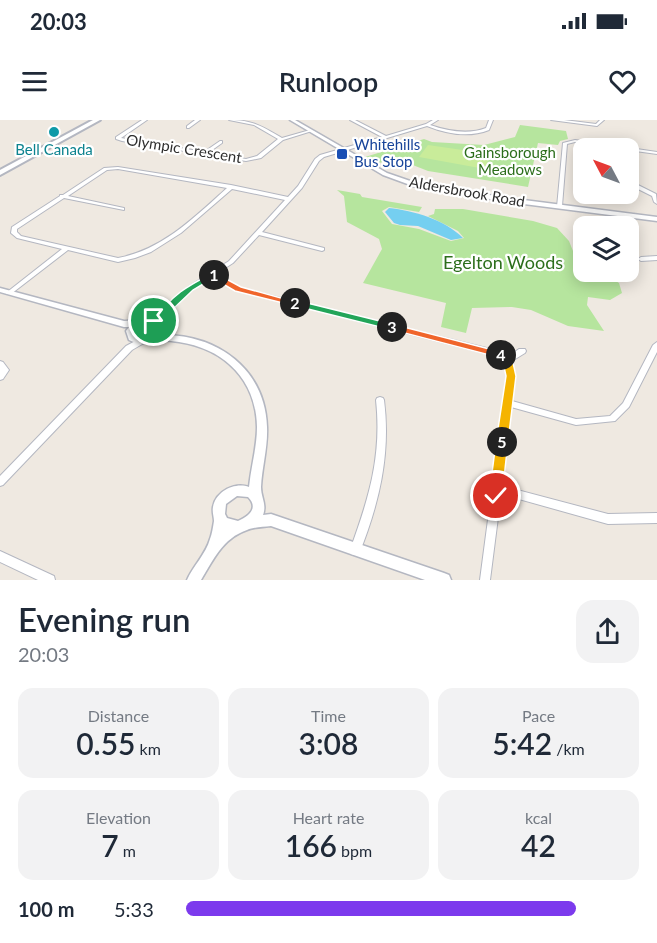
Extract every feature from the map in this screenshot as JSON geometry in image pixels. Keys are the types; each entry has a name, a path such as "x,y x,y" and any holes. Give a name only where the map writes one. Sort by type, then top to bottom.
{"main road":[{"path":"0,173 97,120"}],"street":[{"name":"Olympic Crescent","path":"145,120 118,138 251,160 259,157 281,139 310,131"},
{"path":"188,127 198,120"},
{"path":"231,120 255,124 281,139"},
{"name":"Aldersbrook Road","path":"292,120 385,174 414,185 657,219"},
{"path":"354,120 385,137"},
{"path":"0,482 129,348 132,333 137,324 166,311 190,288 231,262 290,199 317,160 342,149 427,125 436,120"},
{"path":"427,125 444,131 480,133 488,129 491,120"},
{"path":"553,120 597,125 602,120"},
{"path":"559,206 565,143 573,141"},
{"path":"205,153 220,142"},
{"path":"639,151 657,153"},
{"path":"231,187 194,220 141,256 118,261 19,237 14,233 14,228 102,171 118,168 231,187 290,199"},
{"path":"639,188 654,195 657,202"},
{"path":"62,196 122,209"},
{"path":"259,233 322,249"},
{"path":"4,291 67,249"},
{"path":"641,259 657,258"},
{"path":"213,275 238,289 449,341 503,356 508,360 511,376 485,580"},
{"path":"4,291 132,333 153,338 170,337 223,355 242,371 253,385 258,398 262,426 260,451 254,476 257,515 216,543"},
{"path":"153,338 161,326 166,311"},
{"path":"150,320 161,326 170,337"},
{"path":"507,403 576,422 612,419 626,405 657,345"},
{"path":"508,360 522,351"},
{"path":"0,364 5,370 0,377"},
{"path":"355,550 378,478 384,439 381,400"},
{"path":"194,580 216,543 220,519 218,510 221,501 254,476"},
{"path":"497,489 608,519 657,518"},
{"path":"238,490 248,491 271,520"},
{"path":"220,519 227,526 271,520 444,580"},
{"path":"0,556 50,580"}],"green space":[{"name":"Gainsborough Meadows","path":"520,125 566,131 568,139 560,141 558,145 538,143 528,187 428,171 395,158 376,164 365,157 424,139 432,142 484,145 515,137"},
{"path":"428,145 490,154 485,169 419,157"},
{"name":"Egelton Woods","path":"337,190 360,194 362,197 422,207 419,212 389,207 382,211 392,224 419,229 451,241 464,238 458,231 428,216 434,214 435,209 463,209 533,221 557,228 569,241 573,251 573,282 617,282 622,293 610,300 588,297 587,305 604,331 568,326 531,310 512,307 472,308 466,333 441,327 446,303 363,283 382,249 379,239 347,222 344,196"}],"water":[{"path":"389,208 408,211 438,221 463,238 451,240 418,226 394,223 385,212"}],"place":[{"name":"Bell Canada","path":"54,132"},
{"name":"Whitehills Bus Stop","path":"342,154"}],"route":[{"path":"154,321 160,324 166,311 190,288 213,275 238,289 503,356 508,360 511,376 496,496"}]}
